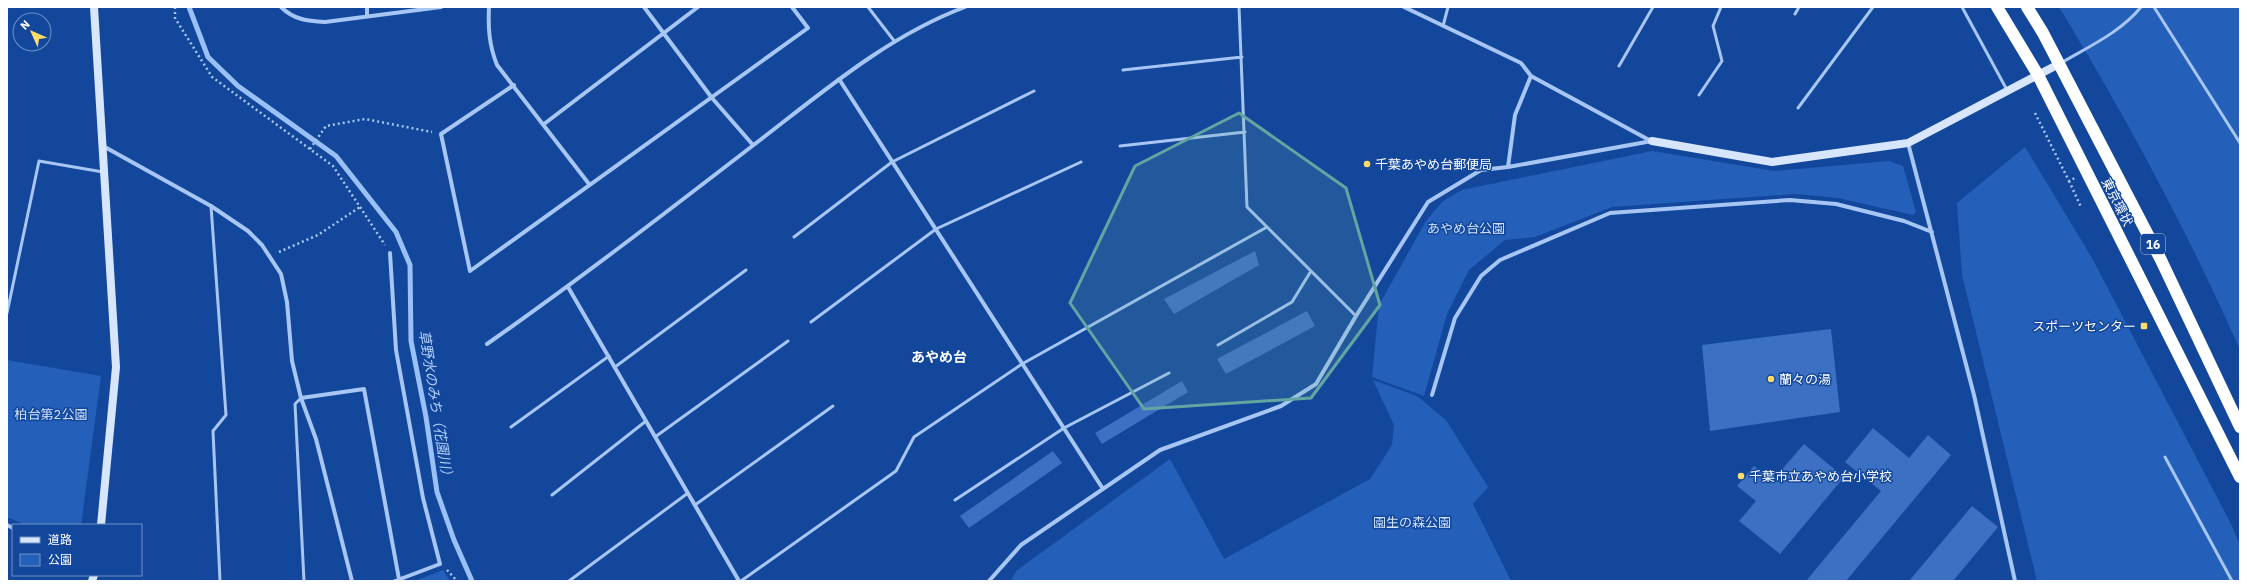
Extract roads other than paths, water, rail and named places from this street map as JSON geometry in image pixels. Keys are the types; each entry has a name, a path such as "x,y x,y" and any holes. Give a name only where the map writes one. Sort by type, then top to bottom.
{"highway":[{"name":"東京環状","path":"1997,7 2038,75 2240,477"},
{"name":"東京環状","path":"2027,7 2059,64 2161,260 2240,427"}],"street":[{"path":"94,7 116,367 101,524"},
{"path":"282,7 295,18 325,22 441,7"},
{"path":"367,7 367,16"},
{"path":"488,7 488,34 490,50 497,65 514,85 589,184"},
{"path":"644,7 712,98 753,145"},
{"path":"544,124 663,32 698,7"},
{"path":"514,85 441,134 470,271 808,28 792,7"},
{"path":"487,344 568,287 839,79 895,42 945,15 965,7"},
{"path":"1404,7 1520,64 1530,76 1652,141 1772,162 1908,142 2059,64"},
{"path":"1508,167 1515,115 1530,76"},
{"path":"839,79 1103,489"},
{"path":"989,581 1021,545 1160,450 1281,406 1316,384 1356,316 1428,202 1482,170 1508,167 1652,141"},
{"path":"1908,142 1974,395 2015,581"},
{"path":"103,146 211,206 248,231 270,257 281,274 284,286 292,362 301,398 316,439 352,581"},
{"path":"1432,395 1455,318 1481,276 1500,260 1610,212 1790,200 1836,204 1904,221 1932,232"},
{"path":"301,398 364,390 397,580 440,564 423,498 396,350 390,253"},
{"path":"568,287 740,581"}],"lane":[{"path":"868,7 895,42"},
{"path":"1240,7 1247,207 1356,316"},
{"path":"1444,26 1448,7"},
{"path":"1619,66 1654,7"},
{"path":"1699,95 1722,61 1713,26 1721,7"},
{"path":"1795,14 1798,7"},
{"path":"1798,108 1873,7"},
{"path":"1962,7 2007,91"},
{"path":"2059,64 2096,43 2134,16 2141,7"},
{"path":"2154,7 2240,142"},
{"path":"1123,70 1242,57"},
{"path":"794,237 892,162 1034,91"},
{"path":"1120,146 1245,132"},
{"path":"7,313 39,161 104,172"},
{"path":"811,322 936,229 1081,162"},
{"path":"211,206 226,415 213,431 220,581"},
{"path":"740,581 896,471 914,437 1022,364 1267,227"},
{"path":"615,367 746,270"},
{"path":"1218,345 1292,302 1311,272"},
{"path":"655,437 788,341"},
{"path":"511,427 609,356"},
{"path":"955,500 1064,428 1169,373"},
{"path":"301,398 295,404 304,581"},
{"path":"695,505 832,406"},
{"path":"552,495 646,421"},
{"path":"2165,457 2232,581"},
{"path":"569,581 688,493"}],"waterway":[{"name":"草野水のみち（花園川）","path":"189,7 208,57 238,86 336,156 396,232 410,265 411,341 426,417 437,492 454,540 472,581"}],"place":[{"name":"千葉あやめ台郵便局","path":"1367,164"},
{"name":"スポーツセンター","path":"2144,326"},
{"name":"蘭々の湯","path":"1771,379"},
{"name":"千葉市立あやめ台小学校","path":"1741,476"}],"district":[{"name":"あやめ台","path":"939,357"}],"park label":[{"name":"あやめ台公園","path":"1466,228"},
{"name":"柏台第2公園","path":"51,414"},
{"name":"園生の森公園","path":"1412,522"}]}
